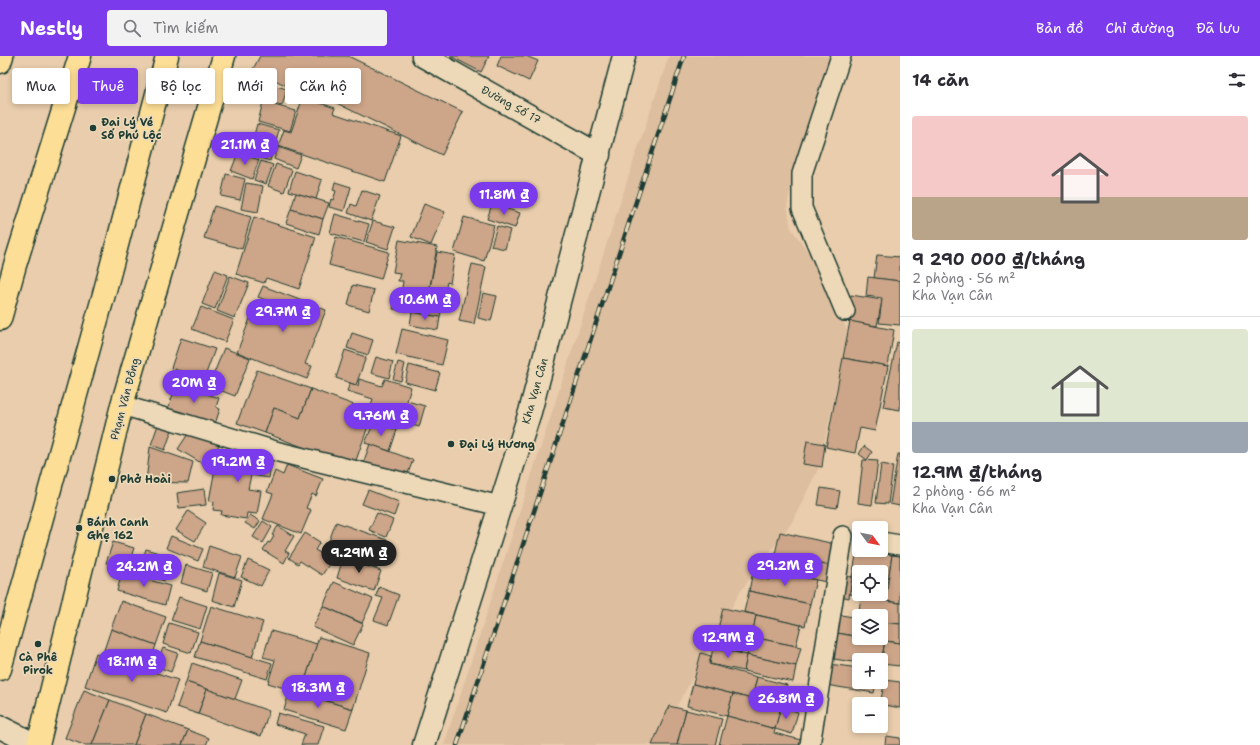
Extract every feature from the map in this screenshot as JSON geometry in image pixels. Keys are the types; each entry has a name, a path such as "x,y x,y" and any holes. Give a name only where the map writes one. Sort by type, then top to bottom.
{"main road":[{"path":"0,61 2,56"},
{"path":"0,319 15,265 80,56"},
{"path":"0,669 104,294 167,56"},
{"name":"Phạm Văn Đồng","path":"37,745 122,405 224,56"}],"street":[{"name":"Đường Số 17","path":"423,56 599,155"},
{"name":"Kha Vạn Cân","path":"424,745 530,412 624,56"},
{"path":"0,727 37,745"}],"lane":[{"path":"841,56 802,174 802,208 845,311"},
{"path":"122,405 279,452 500,506"},
{"path":"810,745 844,535"},
{"path":"888,543 900,545"}],"shaded area":[{"path":"669,56 831,56 792,181 787,206 791,228 815,262 849,335 818,469 792,522 740,592 668,722 652,745 444,745 633,163"}],"building":[{"path":"260,56 348,56 463,112 442,155 338,104 361,104 361,68 285,68 285,85 277,81 277,68 254,68"},
{"path":"450,56 489,56 481,72"},
{"path":"501,56 526,56 538,61 529,81 497,66"},
{"path":"277,86 285,88 285,96 282,106 275,104 277,104"},
{"path":"262,104 270,104 296,111 290,131 258,122"},
{"path":"301,104 323,104 335,108 333,113 401,136 385,182 278,146 284,130 291,132"},
{"path":"257,124 279,130 275,144 253,139"},
{"path":"245,137 274,146 270,161 240,152"},
{"path":"278,147 301,155 296,168 274,159"},
{"path":"238,153 259,160 252,179 231,171"},
{"path":"261,161 273,165 266,184 254,180"},
{"path":"276,164 292,170 284,192 268,186"},
{"path":"295,171 322,180 316,199 289,191"},
{"path":"226,174 245,179 240,200 221,196"},
{"path":"335,182 351,187 344,211 329,207 331,199 333,200 336,191 333,190"},
{"path":"246,183 263,186 258,212 241,209"},
{"path":"362,190 380,196 371,221 348,213 351,204 356,206"},
{"path":"296,193 329,203 323,219 291,209"},
{"path":"424,204 445,212 431,245 411,237"},
{"path":"492,204 520,213 515,228 487,219"},
{"path":"214,206 251,217 242,249 204,238"},
{"path":"291,209 323,219 319,234 286,223"},
{"path":"335,214 369,224 364,242 330,233"},
{"path":"254,217 316,237 299,289 266,278 264,283 236,274"},
{"path":"464,217 494,225 484,261 454,252"},
{"path":"373,221 395,227 388,249 366,242"},
{"path":"497,226 510,230 505,249 491,246"},
{"path":"336,237 389,252 381,279 329,265"},
{"path":"399,240 437,247 425,314 393,309 396,294 401,295 403,281 398,281 400,273 393,272"},
{"path":"437,252 455,255 450,283 447,282 440,317 425,314"},
{"path":"877,255 900,257 900,281 874,278"},
{"path":"472,264 486,267 474,324 459,321"},
{"path":"215,270 228,275 215,309 202,304"},
{"path":"230,276 249,283 235,318 217,311"},
{"path":"868,277 900,281 900,325 879,323 882,298 866,296"},
{"path":"353,285 374,290 369,311 348,305"},
{"path":"263,286 326,310 305,364 312,366 307,379 237,352 251,316 261,320 268,301 258,297"},
{"path":"483,293 497,296 491,321 478,318"},
{"path":"851,295 882,300 877,326 846,321"},
{"path":"201,307 234,320 225,342 192,329"},
{"path":"412,312 440,317 438,330 410,325"},
{"path":"850,321 894,330 888,366 843,358"},
{"path":"402,329 448,340 442,365 396,354"},
{"path":"352,333 373,340 368,355 347,348"},
{"path":"181,338 215,349 204,379 171,368"},
{"path":"897,342 900,343 900,410 883,407"},
{"path":"224,348 250,358 235,396 209,386"},
{"path":"345,350 366,357 356,385 336,378"},
{"path":"376,357 393,362 389,378 371,373"},
{"path":"843,358 888,366 875,431 860,428 855,453 826,447"},
{"path":"398,362 405,364 401,381 393,379"},
{"path":"409,365 440,373 435,390 405,382"},
{"path":"257,370 311,389 300,418 274,408 265,433 237,423"},
{"path":"173,371 205,381 202,390 170,379"},
{"path":"359,379 382,386 385,379 411,387 407,401 425,406 419,427 375,414 375,411 370,410 373,399 347,391 350,383 358,386"},
{"path":"175,383 219,398 216,407 220,409 215,424 167,412"},
{"path":"311,389 373,412 354,466 265,433 274,408 300,418"},
{"path":"159,422 173,427 165,450 151,445"},
{"path":"374,422 397,430 390,451 365,443"},
{"path":"192,428 219,445 206,466 178,449"},
{"path":"807,441 825,444 822,467 803,464"},
{"path":"370,444 413,460 404,484 361,469"},
{"path":"864,446 872,452 867,460 859,454"},
{"path":"150,447 193,462 188,483 146,482"},
{"path":"228,449 272,457 269,478 251,475 248,489 261,491 257,514 247,513 246,519 221,515 222,511 213,510 214,502 209,501 217,458 226,459"},
{"path":"898,454 900,454 900,506 890,504"},
{"path":"863,460 878,461 872,505 858,503"},
{"path":"881,464 893,466 888,504 876,503"},
{"path":"287,465 323,479 316,496 312,494 306,508 311,510 301,534 263,519 273,494 267,492 275,471 283,475"},
{"path":"821,488 840,491 837,508 818,505"},
{"path":"204,489 206,505 179,508 177,493"},
{"path":"368,490 399,502 394,516 362,504"},
{"path":"188,511 206,523 195,541 176,530"},
{"path":"377,513 393,520 386,537 369,530"},
{"path":"250,515 260,521 255,529 245,523"},
{"path":"263,521 272,527 263,543 253,537"},
{"path":"336,522 387,540 376,569 325,552"},
{"path":"278,526 294,536 285,551 289,553 284,563 263,550 268,542 270,543 274,536 272,535"},
{"path":"780,532 835,544 830,566 775,554"},
{"path":"305,533 320,542 315,550 332,560 322,575 300,561 298,564 289,558"},
{"path":"171,536 203,549 198,561 166,548"},
{"path":"113,542 134,548 127,569 106,563"},
{"path":"209,546 242,557 235,577 203,567"},
{"path":"146,549 171,557 164,581 138,572"},
{"path":"775,554 830,566 826,582 771,570"},
{"path":"888,554 892,555 888,582 888,565 854,565 856,557 888,557"},
{"path":"892,555 900,556 900,603 885,601 888,601 888,581"},
{"path":"343,558 381,571 374,591 337,578"},
{"path":"248,560 269,570 261,586 241,577"},
{"path":"186,565 212,573 207,591 181,583"},
{"path":"771,570 816,580 810,604 749,591 752,576 769,580"},
{"path":"122,572 170,586 165,605 117,591"},
{"path":"219,573 242,580 234,607 212,600"},
{"path":"838,574 852,577 849,598 835,595"},
{"path":"852,577 852,594 850,594"},
{"path":"334,582 373,599 362,623 323,606"},
{"path":"379,587 399,595 388,625 374,620 383,598 376,596"},
{"path":"749,591 810,604 805,626 744,612"},
{"path":"179,597 207,606 200,629 171,620"},
{"path":"121,601 166,617 156,645 111,629"},
{"path":"861,601 884,601 900,603 900,624 888,623 888,609 859,609"},
{"path":"211,606 263,622 252,657 200,641"},
{"path":"323,606 363,624 353,645 313,627"},
{"path":"723,608 756,615 752,637 718,629"},
{"path":"835,614 852,617 852,636 832,632"},
{"path":"756,615 801,625 796,646 752,637"},
{"path":"169,623 198,632 191,653 163,644"},
{"path":"888,623 900,624 900,643 888,641"},
{"path":"111,629 156,645 149,666 104,650"},
{"path":"718,629 744,635 741,653 714,647"},
{"path":"271,631 317,644 301,693 268,683 275,660 263,657"},
{"path":"832,632 852,636 852,645 884,645 883,653 852,653 852,662 828,658"},
{"path":"319,637 370,653 353,709 301,693"},
{"path":"752,637 801,647 796,666 747,655"},
{"path":"200,641 272,663 267,679 195,657"},
{"path":"888,641 900,643 900,666 888,665 888,653 883,653 884,645 888,645"},
{"path":"713,647 747,655 744,671 710,664"},
{"path":"163,648 178,653 171,672 156,666"},
{"path":"96,653 178,680 167,713 85,686"},
{"path":"701,653 711,656 709,664 757,677 752,699 693,684"},
{"path":"747,655 796,666 793,682 744,671"},
{"path":"192,663 242,680 235,699 186,682"},
{"path":"829,664 852,667 852,689 875,689 874,693 826,685"},
{"path":"757,677 787,685 781,707 752,699"},
{"path":"888,680 900,682 900,708 888,706 888,697 881,697 883,689 888,689"},
{"path":"186,682 207,689 198,714 177,707"},
{"path":"693,684 733,694 727,716 687,706"},
{"path":"207,689 269,711 261,736 198,714"},
{"path":"84,690 110,700 92,745 84,745 65,738"},
{"path":"290,690 353,709 346,729 284,710"},
{"path":"733,694 781,707 775,729 727,716"},
{"path":"110,700 146,714 134,745 92,745"},
{"path":"669,706 686,710 677,745 652,745"},
{"path":"781,707 798,712 792,734 775,729"},
{"path":"686,710 722,719 715,745 677,745"},
{"path":"278,713 324,726 318,745 301,745 305,734 275,724"},
{"path":"146,714 188,730 182,745 134,745"},
{"path":"727,716 775,729 774,733 801,740 800,745 719,745"},
{"path":"188,730 209,738 206,745 182,745"},
{"path":"886,736 900,738 900,745 885,745"}],"railway":[{"path":"457,745 684,56"}],"place":[{"name":"Đại Lý Vé Số Phú Lộc","path":"93,128"},
{"name":"Đại Lý Hương","path":"451,444"},
{"name":"Phở Hoài","path":"112,479"},
{"name":"Bánh Canh Ghẹ 162","path":"79,528"},
{"name":"Cà Phê Pirok","path":"38,644"}]}
